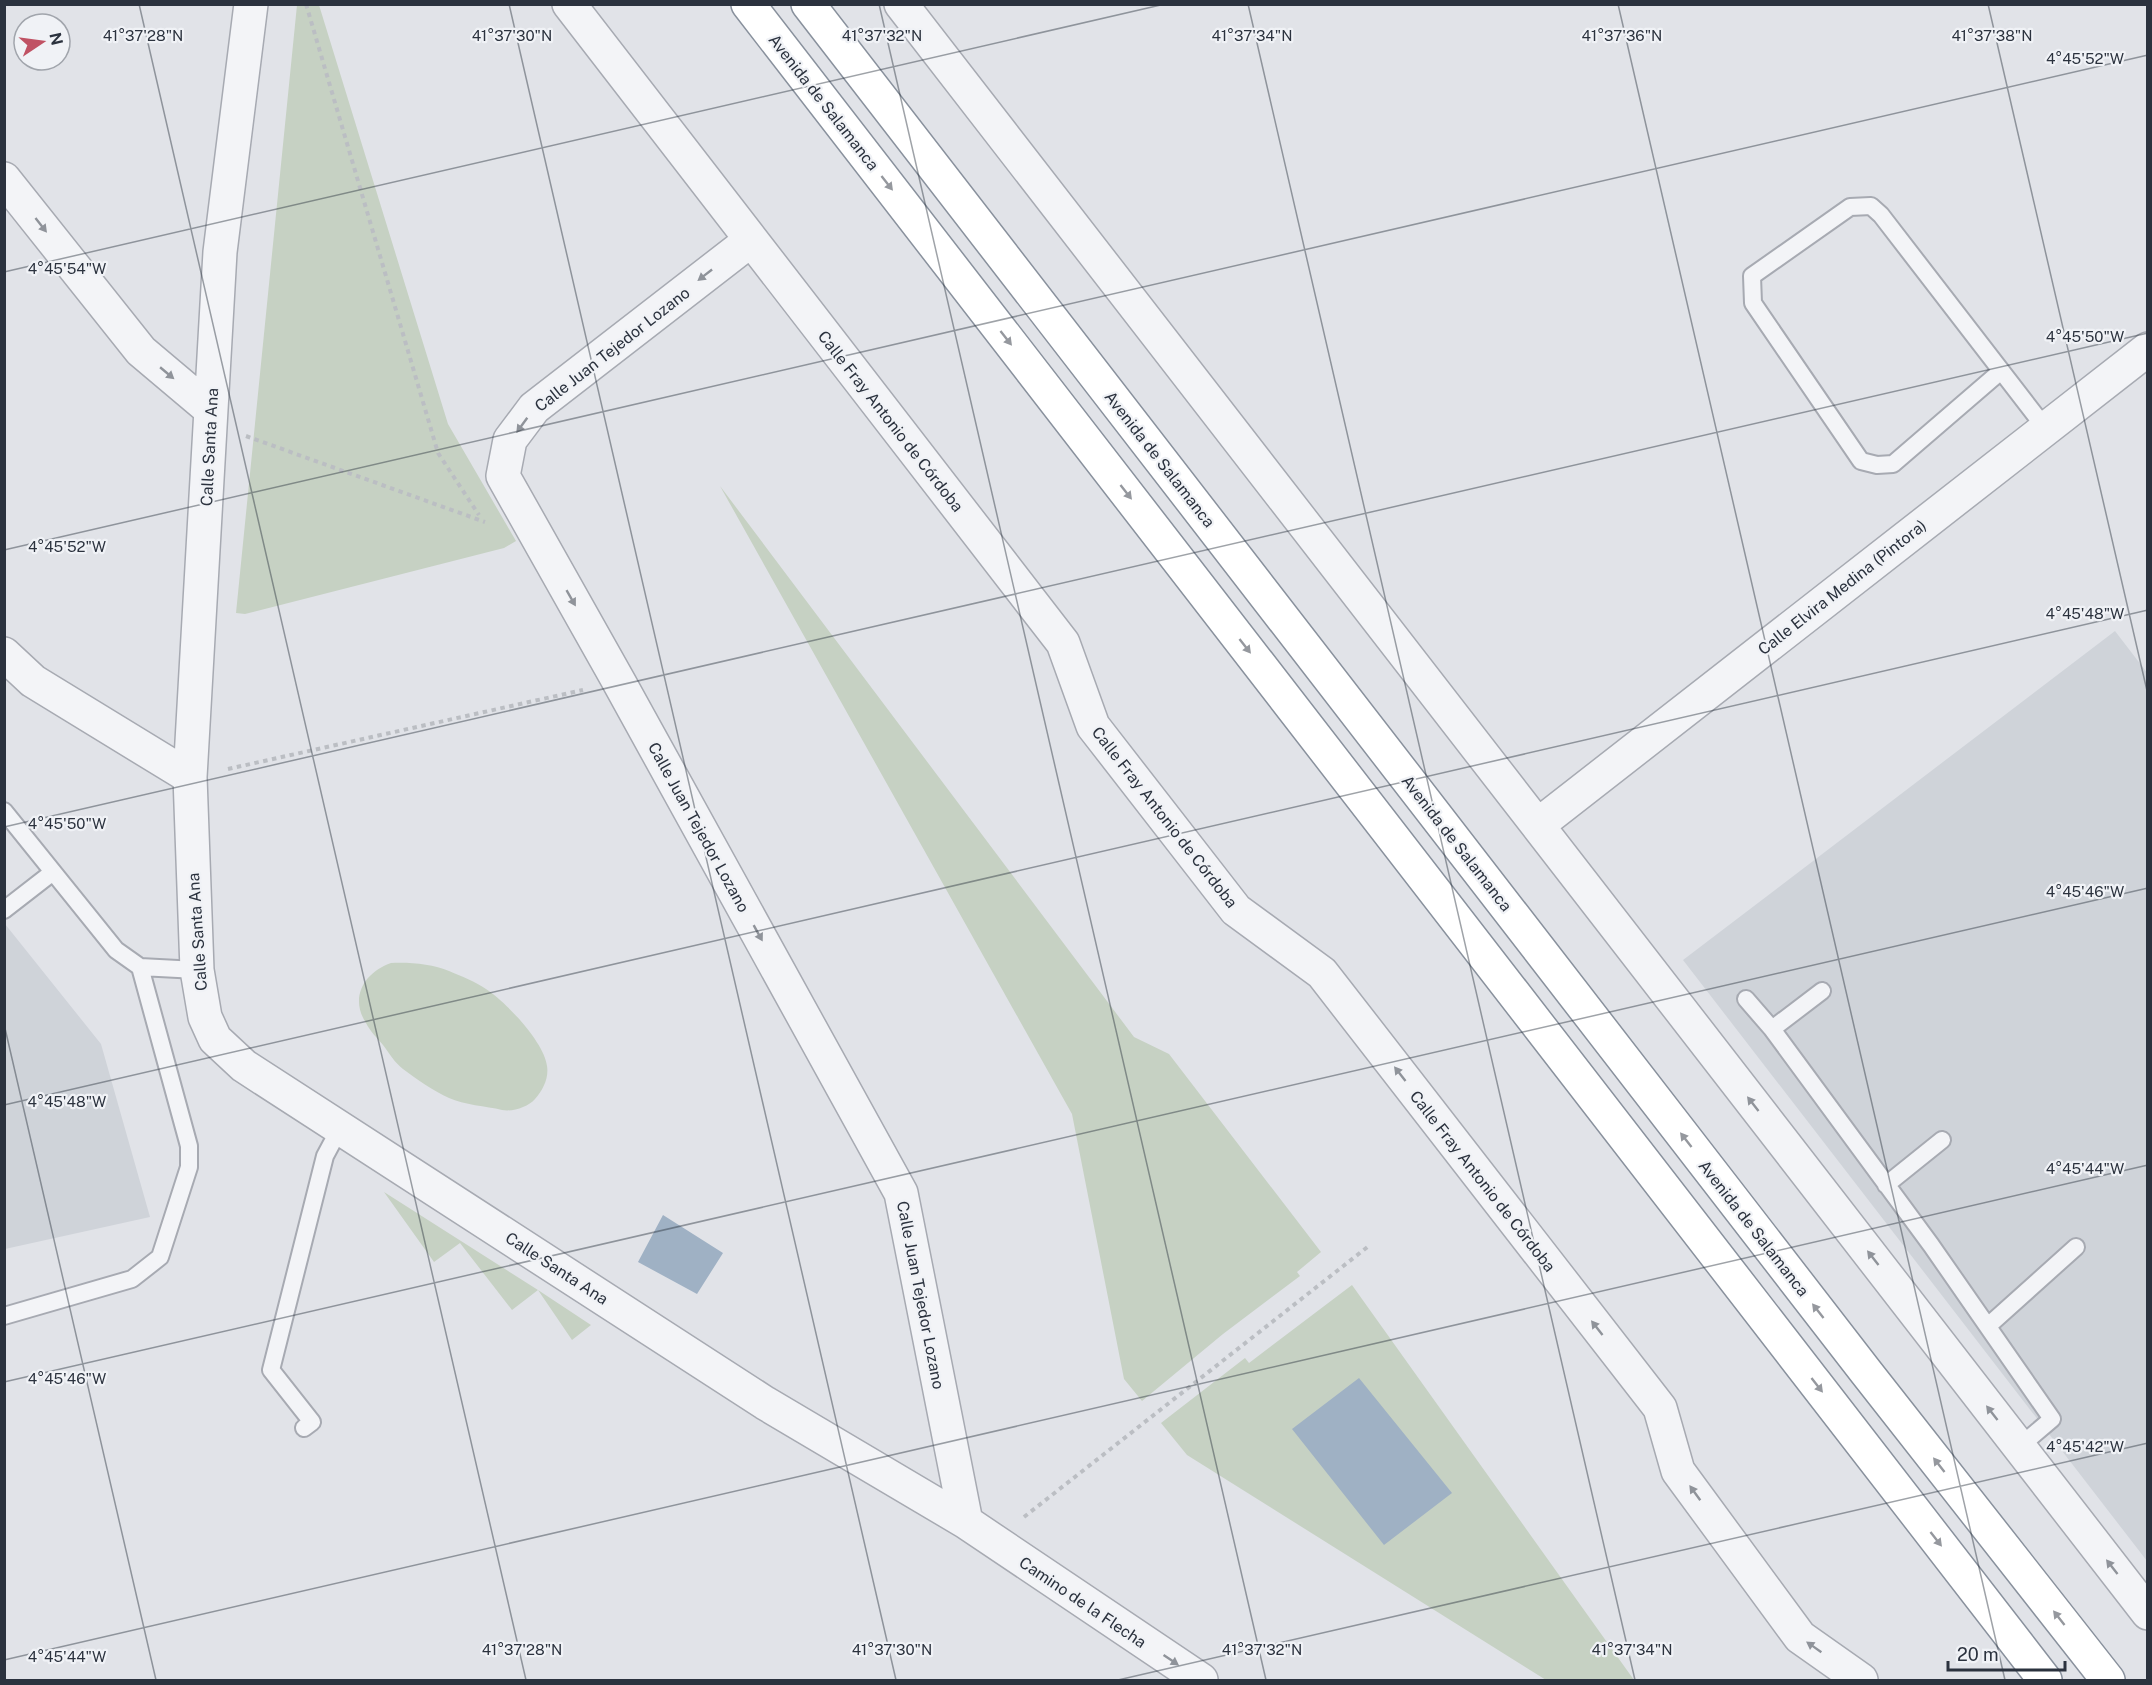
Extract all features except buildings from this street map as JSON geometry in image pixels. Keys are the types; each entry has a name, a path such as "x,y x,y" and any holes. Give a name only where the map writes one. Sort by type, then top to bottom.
{"highway":[{"name":"Avenida de Salamanca","path":"748,4 2045,1680"},
{"name":"Avenida de Salamanca","path":"808,4 1844,1344 2108,1680"}],"street":[{"name":"Calle Santa Ana","path":"251,4 220,252 190,777 197,970 204,1017 215,1039 244,1066 765,1403 966,1522"},
{"name":"Calle Fray Antonio de Córdoba","path":"568,4 1063,644 1093,726 1236,910 1322,973 1660,1408 1678,1471 1800,1637 1862,1680"},
{"path":"901,4 921,17 1538,825 2148,1613"},
{"path":"4,179 141,351 210,416"},
{"name":"Calle Juan Tejedor Lozano","path":"751,240 534,408 510,440 503,476 901,1193 966,1522"},
{"name":"Calle Elvira Medina (Pintora)","path":"1538,825 2148,349"},
{"path":"4,654 33,681 190,777"},
{"name":"Camino de la Flecha","path":"966,1522 1201,1680"}],"lane":[{"path":"2001,371 1893,464 1877,465 1861,461 1753,303 1752,276 1850,207 1871,206 1881,215 2046,429"},
{"path":"4,811 116,950 140,967 197,970"},
{"path":"4,910 53,872"},
{"path":"4,1316 132,1280 160,1257 189,1167 189,1146 140,967"},
{"path":"1772,1029 1822,991"},
{"path":"1746,999 1772,1029 1931,1245 2052,1419 2019,1447"},
{"path":"304,1428 312,1422 271,1370 324,1156 340,1128"},
{"path":"1886,1185 1942,1140"},
{"path":"1988,1326 2076,1247"}],"path":[{"path":"306,4 438,453 490,528"},
{"path":"210,416 483,520"},
{"path":"190,777 619,682"},
{"path":"993,1542 1370,1245"}],"shaded area":[{"path":"2115,631 2148,674 2147,1561 1683,960"},
{"path":"5,924 101,1044 150,1217 5,1249"}],"green space":[{"path":"297,5 319,5 448,424 516,541 504,548 245,614 236,613"},
{"path":"720,486 1134,1037 1169,1054 1321,1252 1297,1272 1300,1276 1223,1334 1142,1401 1124,1379 1072,1114"},
{"path":"391,963 421,964 443,969 478,984 504,1003 523,1023 544,1056 547,1066 546,1079 535,1099 515,1110 502,1110 461,1102 437,1092 400,1067 370,1029 359,1004 362,987 367,979"},
{"path":"384,1192 538,1290 512,1310 460,1243 434,1262"},
{"path":"1352,1285 1634,1680 1546,1680 1187,1455 1161,1423 1245,1358 1249,1363"},
{"path":"538,1290 591,1325 572,1340"}],"water":[{"path":"663,1215 723,1253 697,1294 638,1262"},
{"path":"1359,1378 1452,1493 1384,1545 1292,1429"}]}
